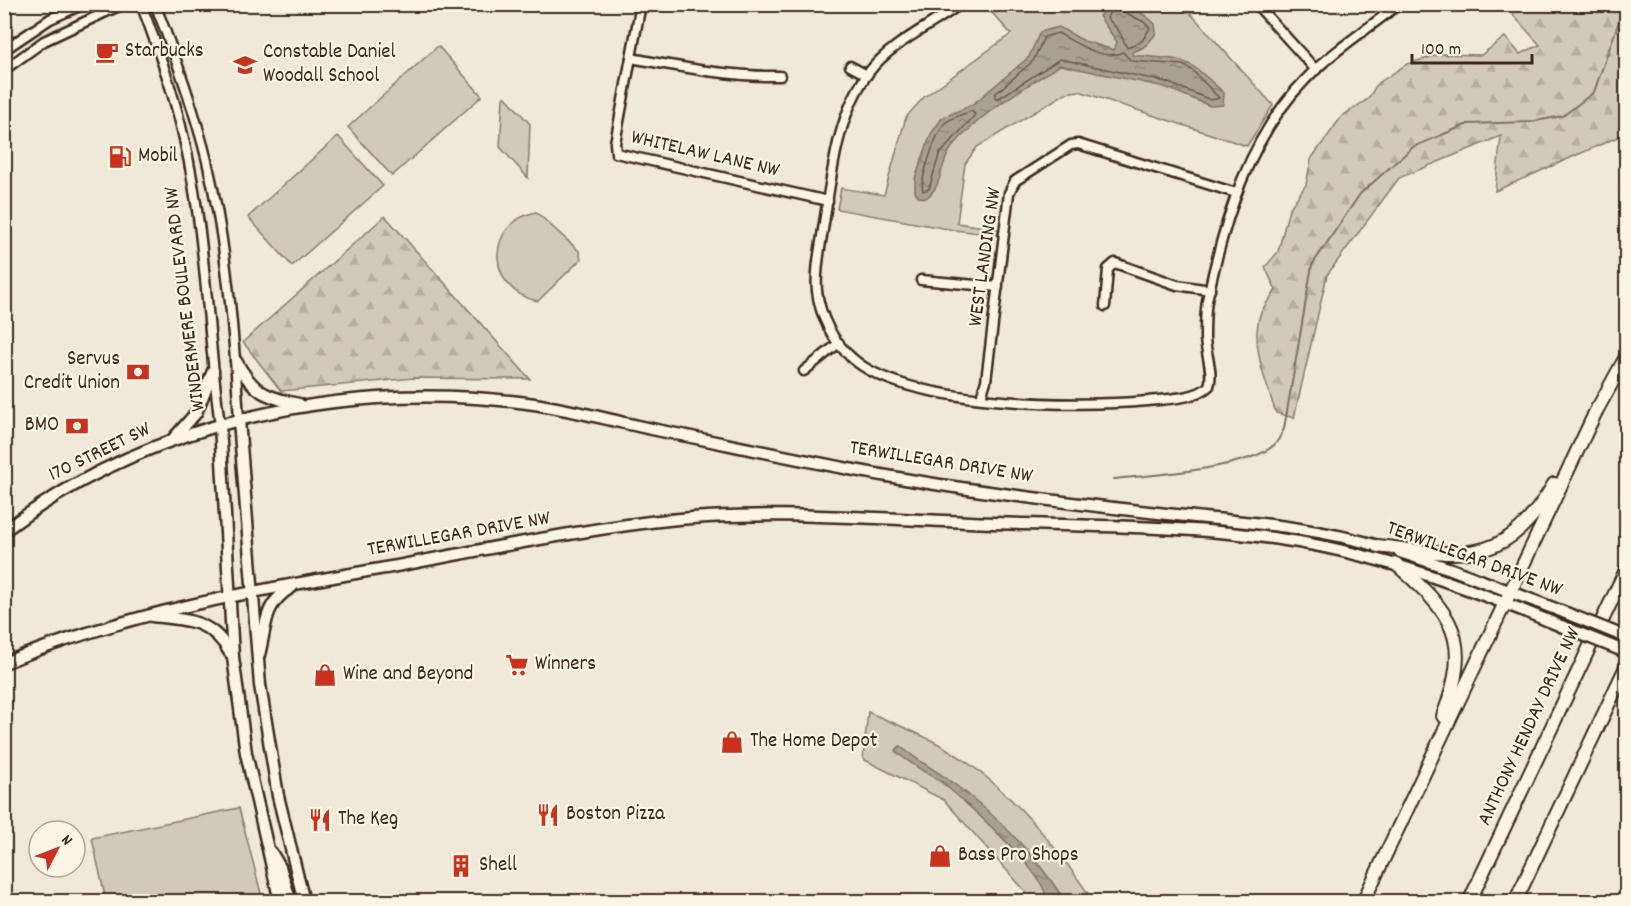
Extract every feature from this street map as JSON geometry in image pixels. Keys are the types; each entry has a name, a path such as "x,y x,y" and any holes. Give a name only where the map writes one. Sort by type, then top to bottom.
{"highway":[{"path":"1378,546 1449,555 1487,549 1504,542 1522,529 1536,513 1626,357"},
{"path":"1363,902 1598,407"},
{"path":"1396,564 1442,607 1455,636 1455,681 1432,754"},
{"name":"ANTHONY HENDAY DRIVE NW","path":"1469,902 1626,570"},
{"path":"1515,902 1626,667"}],"main road":[{"path":"236,361 244,376 261,393 269,398 305,405"},
{"path":"171,441 196,413 213,370"},
{"name":"TERWILLEGAR DRIVE NW","path":"239,420 305,405 377,398 450,397 519,402 902,479 1278,526 1378,546 1451,568 1561,626 1626,652"},
{"name":"170 STREET SW","path":"4,531 63,491 133,456 171,441 239,420"},
{"name":"WINDERMERE BOULEVARD NW","path":"239,420 250,592 257,661 276,785 304,902"},
{"name":"WINDERMERE BOULEVARD NW","path":"220,425 233,657 246,753 264,841 280,902"},
{"name":"TERWILLEGAR DRIVE NW","path":"228,596 651,522 763,516 1234,534 1282,539 1396,564 1566,613 1626,637"},
{"path":"257,661 270,608 277,596 300,582"},
{"path":"4,663 80,633 142,615 228,596"},
{"path":"142,615 195,622 209,627 224,640 233,657"},
{"path":"264,841 280,867 291,902"}],"street":[{"path":"4,50 50,19 84,4"},
{"path":"4,70 44,42 123,4"},
{"name":"WINDERMERE BOULEVARD NW","path":"141,4 156,44 184,139 201,249 220,425"},
{"name":"WINDERMERE BOULEVARD NW","path":"155,4 207,160 222,238 236,361 239,420"},
{"name":"WHITELAW LANE NW","path":"641,4 615,143 616,153 828,201"},
{"path":"960,4 887,54 867,75 850,106 841,133 819,256 818,293 823,317 839,343 852,358 874,374 901,384 981,397 1060,405 1161,399 1204,391 1210,380 1205,337 1210,290 1236,193 1251,157 1279,113 1316,70 1339,49 1397,5"},
{"path":"1256,4 1316,70"},
{"path":"631,58 716,74 744,77 780,76"},
{"path":"850,66 867,75"},
{"name":"WEST LANDING NW","path":"981,397 999,287 1010,186 1071,145 1096,148 1236,193"},
{"path":"1105,306 1108,269 1115,263 1177,285 1210,290"},
{"path":"921,280 999,287"},
{"path":"804,371 839,343"}],"green space":[{"path":"985,5 1183,5 1273,105 1247,146 1079,91 1066,93 977,147 965,164 957,223 998,229 998,235 954,230 837,209 841,188 884,195 906,117 924,97 1011,34"},
{"path":"1516,5 1626,5 1626,142 1620,136 1495,191 1501,136 1399,178 1327,275 1294,418 1276,413 1264,378 1257,339 1260,315 1276,290 1265,267 1278,252 1289,209 1306,185 1311,159 1342,116 1368,99 1377,84 1407,64 1441,54 1481,55 1505,37 1520,54 1540,45 1513,15"},
{"path":"438,46 482,96 392,176 348,127"},
{"path":"505,96 530,124 528,178 500,147"},
{"path":"338,136 383,186 292,266 248,217"},
{"path":"536,212 579,251 581,259 538,301 521,295 508,284 501,271 498,257 500,242 507,229 519,219"},
{"path":"385,216 530,379 414,378 281,391 243,342"},
{"path":"868,712 935,742 988,778 1045,836 1093,901 1017,901 1026,892 944,800 863,759"},
{"path":"239,808 263,901 106,901 92,838"}],"water":[{"path":"1109,5 1134,10 1155,24 1156,33 1143,47 1132,52 1132,55 1174,59 1191,65 1224,93 1223,105 1210,106 1165,87 1060,65 1003,102 964,134 945,159 939,180 932,193 926,198 919,197 915,192 915,179 931,134 942,118 973,104 1029,57 1040,32 1059,27 1084,41 1114,50 1117,42 1099,16"},
{"path":"900,746 946,778 996,819 1040,866 1065,901 1045,901 1044,890 1021,858 985,820 941,782 895,751"}],"waterway":[{"path":"1114,479 1222,465 1244,460 1275,444 1284,429 1312,265 1360,194 1413,147 1468,124 1530,122 1563,116 1594,92 1625,4"}],"place":[{"name":"Starbucks","path":"107,52"},
{"name":"Constable Daniel Woodall School","path":"245,65"},
{"name":"Mobil","path":"120,157"},
{"name":"Servus Credit Union","path":"138,372"},
{"name":"BMO","path":"77,426"},
{"name":"Winners","path":"517,665"},
{"name":"Wine and Beyond","path":"325,675"},
{"name":"The Home Depot","path":"732,742"},
{"name":"Boston Pizza","path":"548,815"},
{"name":"The Keg","path":"320,820"},
{"name":"Bass Pro Shops","path":"940,856"},
{"name":"Shell","path":"461,866"}]}
